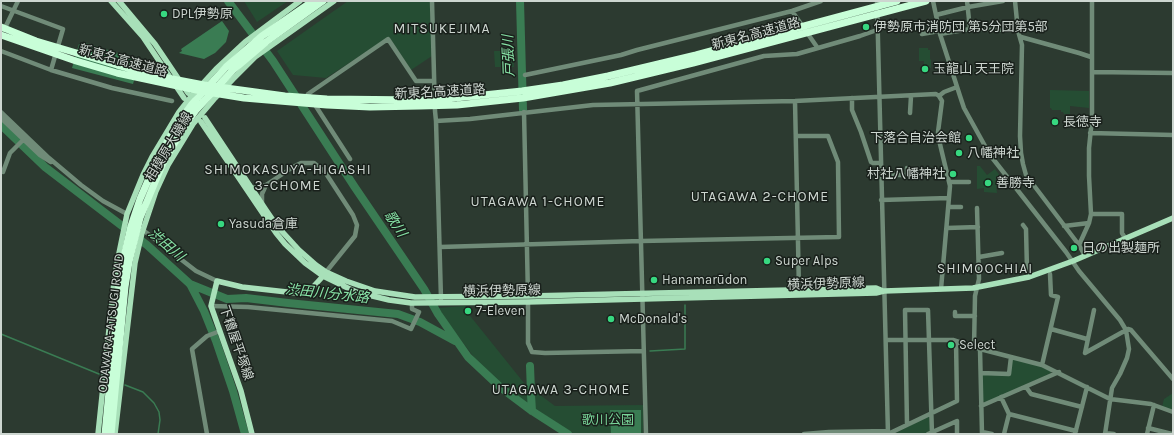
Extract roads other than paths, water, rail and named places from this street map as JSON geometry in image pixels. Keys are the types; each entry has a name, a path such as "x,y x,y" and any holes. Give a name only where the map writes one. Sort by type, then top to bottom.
{"highway":[{"name":"ODAWARA-ATSUGI ROAD","path":"105,434 119,285 123,261 136,228 148,178 178,123 206,88 226,67 313,1"},
{"name":"ODAWARA-ATSUGI ROAD","path":"264,39 324,1"},
{"name":"新東名高速道路","path":"1,27 36,41 110,64 204,85 284,96 327,99 421,100 522,91 564,85 608,76 696,55 897,1"},
{"name":"新東名高速道路","path":"1,36 110,71 201,91 250,99 370,107 457,105 523,98 610,83 693,63 926,1"},
{"name":"ODAWARA-ATSUGI ROAD","path":"111,434 125,287 131,241"}],"main road":[{"path":"111,1 143,37 186,95 155,44 119,1"},
{"name":"相模原大磯線","path":"136,228 127,214 152,156 179,112 216,68 250,50 264,39 300,1"},
{"name":"相模原大磯線","path":"264,39 334,1"},
{"name":"相模原大磯線","path":"98,434 114,282 136,228 168,165 193,124 215,98 250,50"},
{"name":"横浜伊勢原線","path":"884,291 876,288 528,296 415,296 375,291 325,274 298,250 277,226 203,120 276,233 295,254 325,274 356,292 389,300 412,303 642,300 876,294 884,291 977,287 1029,277 1073,261 1173,218"},
{"name":"相模原大磯線","path":"115,434 132,287 131,241"},
{"name":"下糟屋平塚線","path":"252,434 240,391 211,304 216,282 242,287 296,293 306,291 313,287 325,274"}],"street":[{"path":"1,36 18,1"},
{"path":"432,1 440,247 440,303"},
{"path":"525,74 621,55 775,15 821,1"},
{"path":"877,1 888,433"},
{"path":"933,1 940,32 964,108 990,155 1084,277 1120,320 1126,330 1129,349 1127,358 1112,388 1105,434 1114,434"},
{"path":"967,1 970,29"},
{"path":"936,15 1002,1"},
{"path":"1015,1 1018,31 1021,37 1022,45 1020,136 1021,153 1026,175 1079,245 1085,256"},
{"path":"1079,245 1089,223 1091,214 1088,176 1092,119 1092,1"},
{"path":"1,6 63,29 51,70"},
{"path":"792,10 817,48"},
{"path":"767,13 775,15"},
{"path":"924,33 970,29 1018,31"},
{"path":"646,434 636,92 764,56 789,55 877,30"},
{"path":"1021,37 1079,52 1091,57"},
{"path":"350,159 308,94 388,39 416,81 434,81"},
{"path":"1,51 51,70 112,88 172,102"},
{"path":"1092,72 1173,73"},
{"path":"939,96 944,92 957,88"},
{"path":"436,121 470,119 593,105 795,101 936,94 942,101 938,132 949,182 949,207 941,289"},
{"path":"910,113 911,96"},
{"path":"852,98 852,110 862,132 871,162 880,163"},
{"path":"795,101 799,290"},
{"path":"1,112 57,165 96,197 127,214"},
{"path":"524,112 528,296"},
{"path":"1,118 44,159 57,165"},
{"path":"1090,133 1173,135"},
{"path":"440,247 641,241 839,238 838,162 828,136 796,136"},
{"path":"3,172 10,153 23,140"},
{"path":"249,185 252,188 266,185 301,163 314,163 325,172 353,216 357,225 355,236 325,274"},
{"path":"881,175 909,175 907,168"},
{"path":"949,182 969,182"},
{"path":"264,208 261,197 266,185"},
{"path":"881,200 949,198"},
{"path":"949,207 961,207"},
{"path":"974,347 975,296 979,280 978,208"},
{"path":"1091,214 1122,214 1122,233 1125,238"},
{"path":"1064,226 1089,223"},
{"path":"1023,225 1026,229 1027,270 1029,277"},
{"path":"947,228 978,227"},
{"path":"136,228 191,268 216,282"},
{"path":"978,257 1002,253"},
{"path":"1042,365 1058,297 1051,295 1050,274"},
{"path":"528,302 528,343 532,352 644,351"},
{"path":"211,304 392,321 411,329 419,314 419,312 412,309 412,303"},
{"path":"908,424 904,310 928,310 931,412 930,433 957,421 957,434"},
{"path":"1094,310 1085,353 1128,329 1131,330 1172,376"},
{"path":"955,316 975,316"},
{"path":"1051,329 1087,339"},
{"path":"207,434 192,349 207,336 220,331"},
{"path":"886,340 956,341 980,349 1042,365 1110,399 1154,405 1173,412"},
{"path":"804,434 829,432 888,433 956,401 956,341"},
{"path":"980,349 982,433 992,434"},
{"path":"981,373 1009,374 1011,357"},
{"path":"982,406 1058,372"},
{"path":"1026,386 1031,394 1082,407"},
{"path":"1009,414 1076,432 1087,387"},
{"path":"1001,397 1009,414 1004,434"},
{"path":"1147,434 1154,405"},
{"path":"1148,428 1172,434"}],"waterway":[{"name":"歌川","path":"228,1 273,61 354,186 424,289 438,314 468,357 500,387 532,411 568,434"},
{"name":"戸張川","path":"520,1 523,110"},
{"name":"渋田川","path":"1,125 45,167 147,245 190,284 204,311 216,341 233,391 245,434"},
{"name":"渋田川分水路","path":"190,284 227,299 246,298 398,314 420,322 455,341"},
{"path":"650,351 685,349 685,305"},
{"path":"1,334 99,374"},
{"name":"戸張川","path":"530,366 531,392"},
{"path":"125,385 143,392 154,403 159,412 160,420 158,434"},
{"name":"戸張川","path":"531,395 532,411"}],"place":[{"name":"DPL伊勢原","path":"164,14"},
{"name":"伊勢原市消防団 第5分団第5部","path":"866,27"},
{"name":"玉龍山 天王院","path":"925,69"},
{"name":"長徳寺","path":"1055,122"},
{"name":"下落合自治会館","path":"969,138"},
{"name":"八幡神社","path":"959,153"},
{"name":"村社八幡神社","path":"953,174"},
{"name":"善勝寺","path":"988,183"},
{"name":"Yasuda倉庫","path":"221,224"},
{"name":"日の出製麺所","path":"1074,248"},
{"name":"Super Alps","path":"767,261"},
{"name":"Hanamarūdon","path":"654,280"},
{"name":"7-Eleven","path":"468,311"},
{"name":"McDonald's","path":"611,319"},
{"name":"Select","path":"951,345"}],"district":[{"name":"MITSUKEJIMA","path":"442,29"},
{"name":"SHIMOKASUYA-HIGASHI 3-CHOME","path":"288,178"},
{"name":"UTAGAWA 2-CHOME","path":"760,197"},
{"name":"UTAGAWA 1-CHOME","path":"538,202"},
{"name":"SHIMOOCHIAI","path":"985,269"},
{"name":"UTAGAWA 3-CHOME","path":"561,390"}],"park label":[{"name":"歌川公園","path":"608,420"}]}
